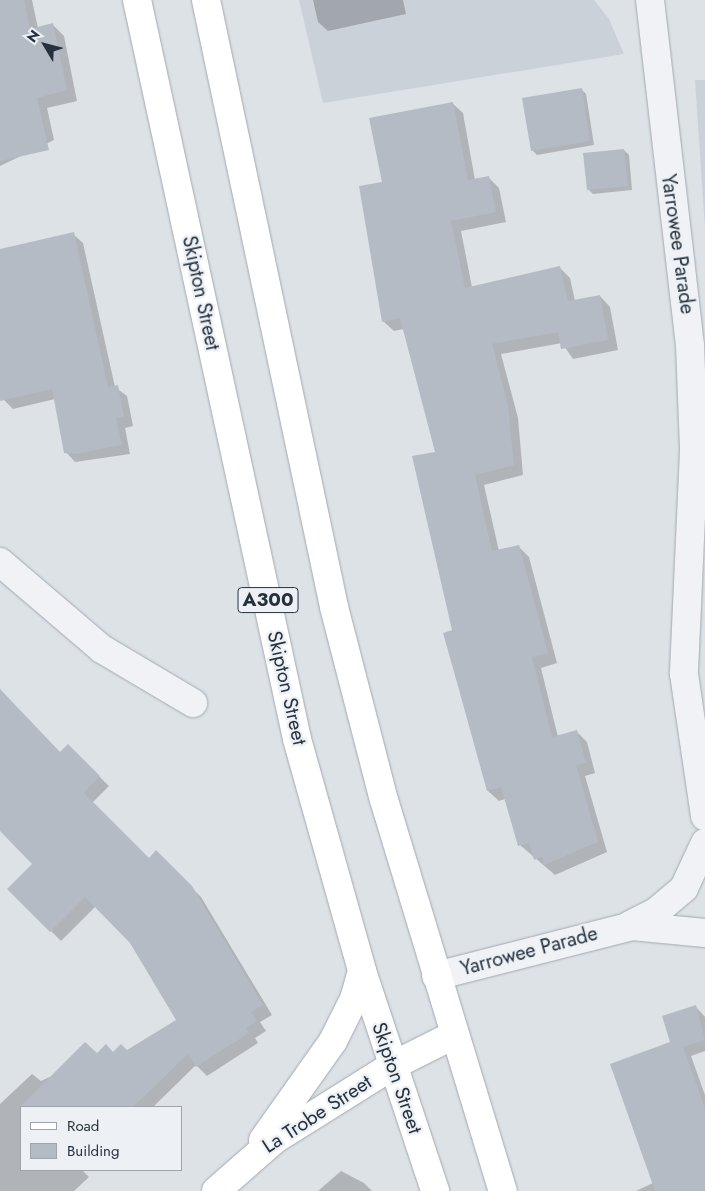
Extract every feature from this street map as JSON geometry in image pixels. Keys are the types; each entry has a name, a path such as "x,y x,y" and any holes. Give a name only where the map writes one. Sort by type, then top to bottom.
{"main road":[{"name":"Skipton Street","path":"137,0 298,739 362,971 435,1191"},
{"name":"A300","path":"206,0 334,607 436,976 503,1191"},
{"path":"240,1167 333,1041 354,998 362,971"},
{"name":"La Trobe Street","path":"216,1191 240,1167 274,1140 392,1066 454,1035"}],"street":[{"name":"Yarrowee Parade","path":"650,0 690,345 694,451 684,674 705,816"},
{"path":"0,562 102,649 193,703"},
{"name":"Yarrowee Parade","path":"622,928 676,896 697,867 705,843"},
{"name":"Yarrowee Parade","path":"436,976 622,928 659,926 705,933"}],"shaded area":[{"path":"299,0 594,0 609,19 624,54 323,103"},
{"path":"695,80 705,80 705,228"}],"building":[{"path":"0,0 24,0 30,29 53,23 67,90 37,98 49,150 0,161"},
{"path":"582,88 590,141 531,151 522,98"},
{"path":"453,102 468,180 489,176 496,212 451,221 465,288 560,266 568,301 600,295 608,340 561,349 558,332 492,344 508,406 514,465 475,475 492,551 519,545 548,653 532,657 552,737 577,730 586,763 576,765 598,842 544,865 542,857 534,860 529,843 518,846 501,787 487,791 443,633 452,630 412,456 435,452 400,318 382,322 359,186 382,182 369,118"},
{"path":"624,149 628,186 587,190 583,153"},
{"path":"74,232 108,387 118,385 124,417 116,418 122,445 75,454 64,453 52,389 0,401 0,249"},
{"path":"0,689 60,752 68,744 100,776 84,793 149,858 156,850 192,886 263,1005 251,1012 257,1021 246,1028 249,1033 196,1067 188,1054 134,1106 21,1106 85,1042 97,1053 106,1044 113,1052 121,1044 127,1050 176,1020 130,943 85,897 50,932 7,889 32,864 0,831"},
{"path":"696,1005 705,1040 683,1047 705,1108 705,1191 655,1191 610,1064 670,1042 662,1016"}]}
